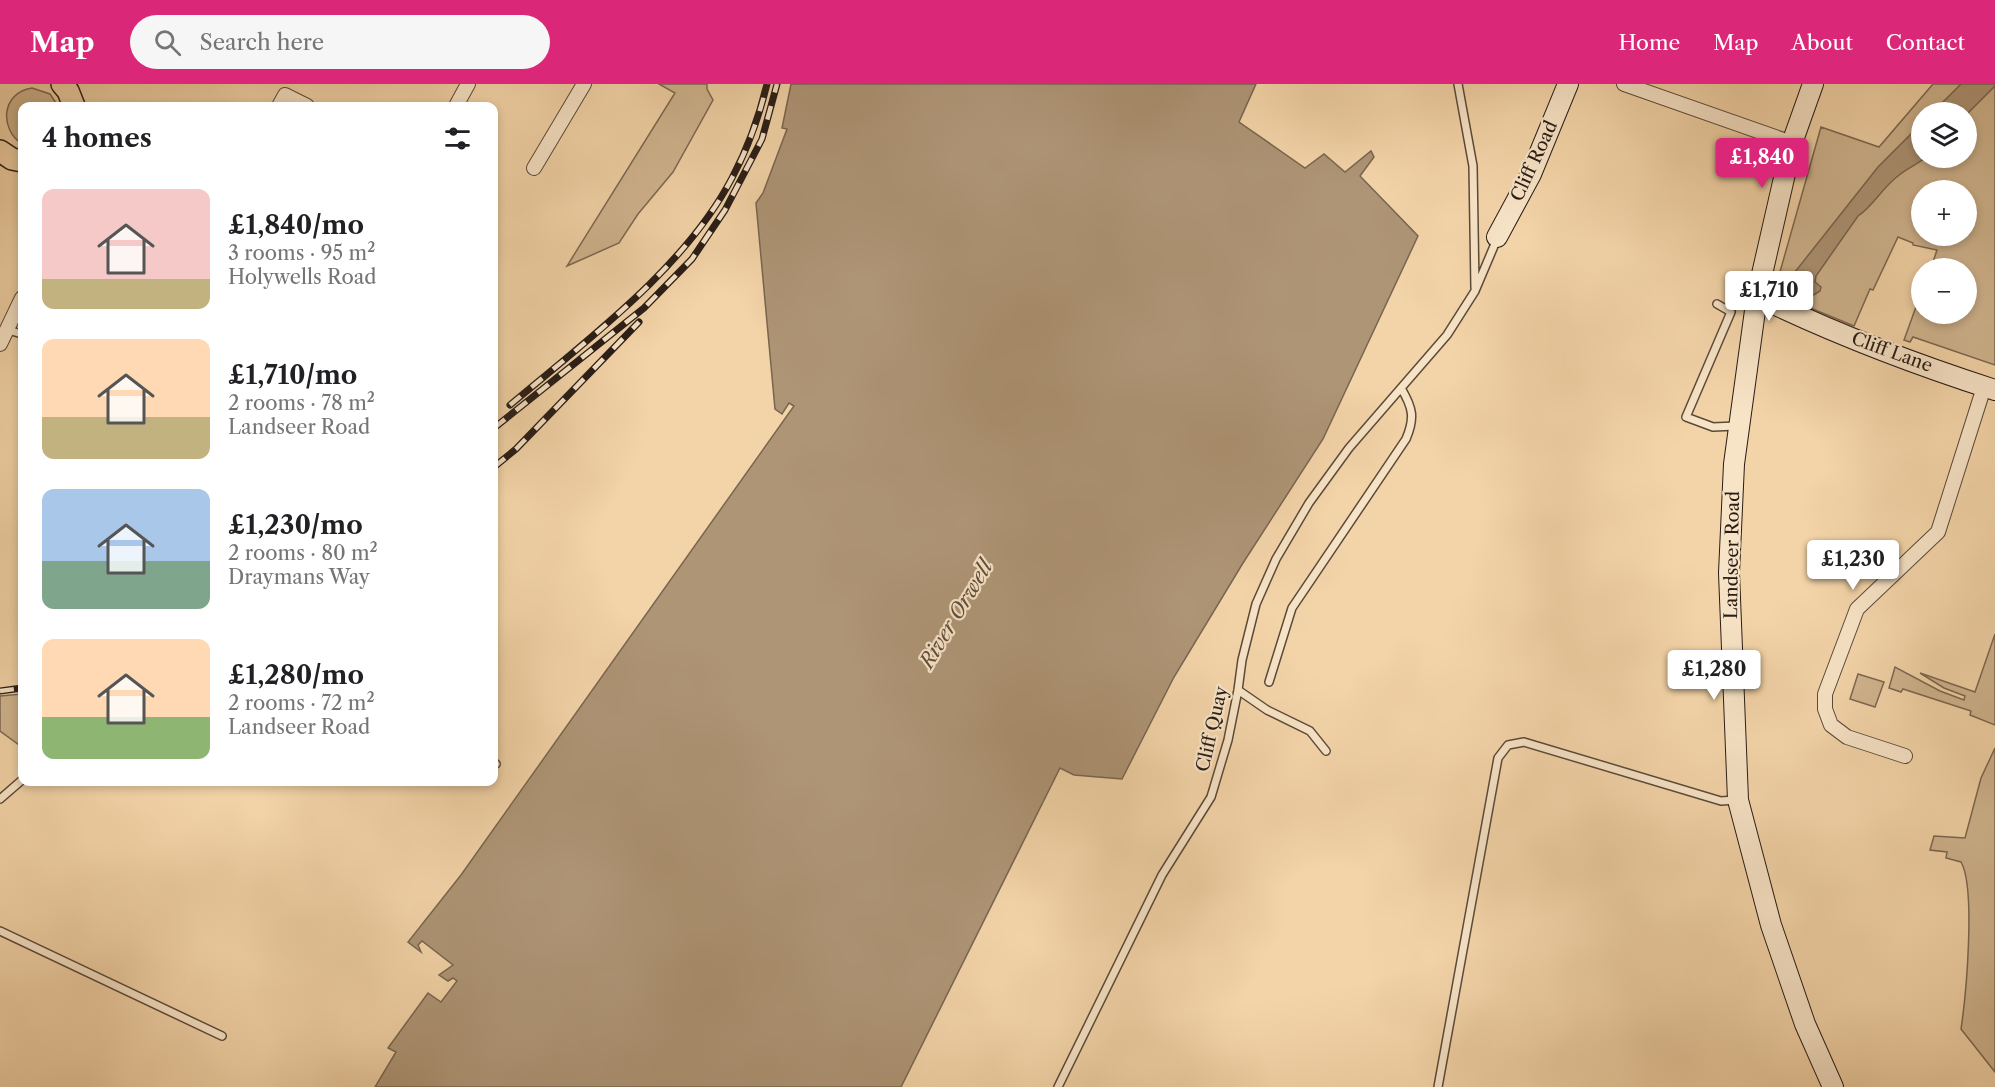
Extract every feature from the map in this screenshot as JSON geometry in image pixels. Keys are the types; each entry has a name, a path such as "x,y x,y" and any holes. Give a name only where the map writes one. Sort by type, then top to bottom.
{"main road":[{"path":"62,84 74,98"}],"street":[{"path":"458,102 468,84"},
{"path":"534,168 584,84"},
{"name":"Cliff Road","path":"1497,237 1531,174 1568,84"},
{"path":"1624,84 1792,143"},
{"name":"Landseer Road","path":"1813,84 1792,143 1757,296 1734,464 1729,573 1738,800 1771,925 1805,1024 1833,1087"},
{"path":"281,102 285,95 299,102"},
{"name":"Cliff Lane","path":"1757,296 1852,338 1990,389"},
{"path":"0,344 18,307"},
{"path":"1905,756 1847,737 1831,725 1825,709 1826,694 1857,609 1938,532 1990,389"}],"lane":[{"path":"1458,84 1473,166 1475,291"},
{"name":"Cliff Quay","path":"1058,1087 1162,875 1211,797 1228,740 1242,660 1256,604 1276,559 1309,503 1342,458 1447,335 1475,291 1497,237"},
{"path":"1717,304 1731,312 1686,417 1713,427 1738,426"},
{"path":"8,330 18,333"},
{"path":"1269,682 1292,608 1406,439 1413,423 1410,402 1401,388"},
{"path":"1238,690 1267,710 1310,731 1326,751"},
{"path":"1438,1087 1498,758 1508,745 1524,742 1721,801 1738,800"},
{"path":"0,800 18,784"},
{"path":"0,931 222,1036"}],"shaded area":[{"path":"659,84 707,84 713,100 673,172 638,214 619,243 567,266 675,93"},
{"path":"1933,84 1995,84 1995,365 1913,337 1910,342 1904,340 1911,321 1911,324 1977,324 1977,258 1934,258 1937,250 1918,246 1977,246 1977,180 1911,180 1911,242 1898,237 1873,290 1870,289 1854,326 1774,293 1821,127 1879,147 1911,110 1911,168 1977,168 1977,102 1918,102"},
{"path":"32,88 50,94 55,102 18,102 18,141 10,130 7,113 9,104 21,91"},
{"path":"1995,634 1995,725 1970,715 1971,711 1903,689 1901,692 1889,688 1895,667 1940,691 1964,700 1965,696 1944,688 1920,673 1975,692"},
{"path":"1858,674 1884,682 1875,707 1850,699"},
{"path":"18,694 18,744 0,731 0,696"},
{"path":"1995,748 1995,1072 1961,1029 1969,918 1966,875 1961,862 1946,858 1947,852 1930,850 1934,836 1965,838 1981,778"}],"water":[{"name":"River Orwell","path":"791,84 1256,84 1239,122 1305,168 1324,154 1345,172 1371,151 1374,157 1360,176 1418,236 1323,439 1243,563 1174,677 1122,779 1074,775 1060,768 901,1087 375,1087 396,1052 388,1048 428,993 441,1002 457,981 453,978 448,981 439,975 453,965 422,941 418,945 421,952 408,942 461,875 794,406 789,403 782,414 775,409 756,203 763,193 787,129 782,128"},
{"path":"1961,84 1995,84 1977,104 1977,102 1943,102"},
{"path":"1911,134 1911,167 1892,181 1858,216 1816,276 1815,282 1821,287 1820,291 1807,299 1790,288 1788,284 1791,277 1878,167"}],"railway":[{"path":"510,405 632,301 688,242 712,211 738,167 767,84"},
{"path":"498,425 644,308 692,259 725,210 762,139 777,84"},
{"path":"498,464 516,449 639,322"},
{"path":"0,691 18,689"}]}
